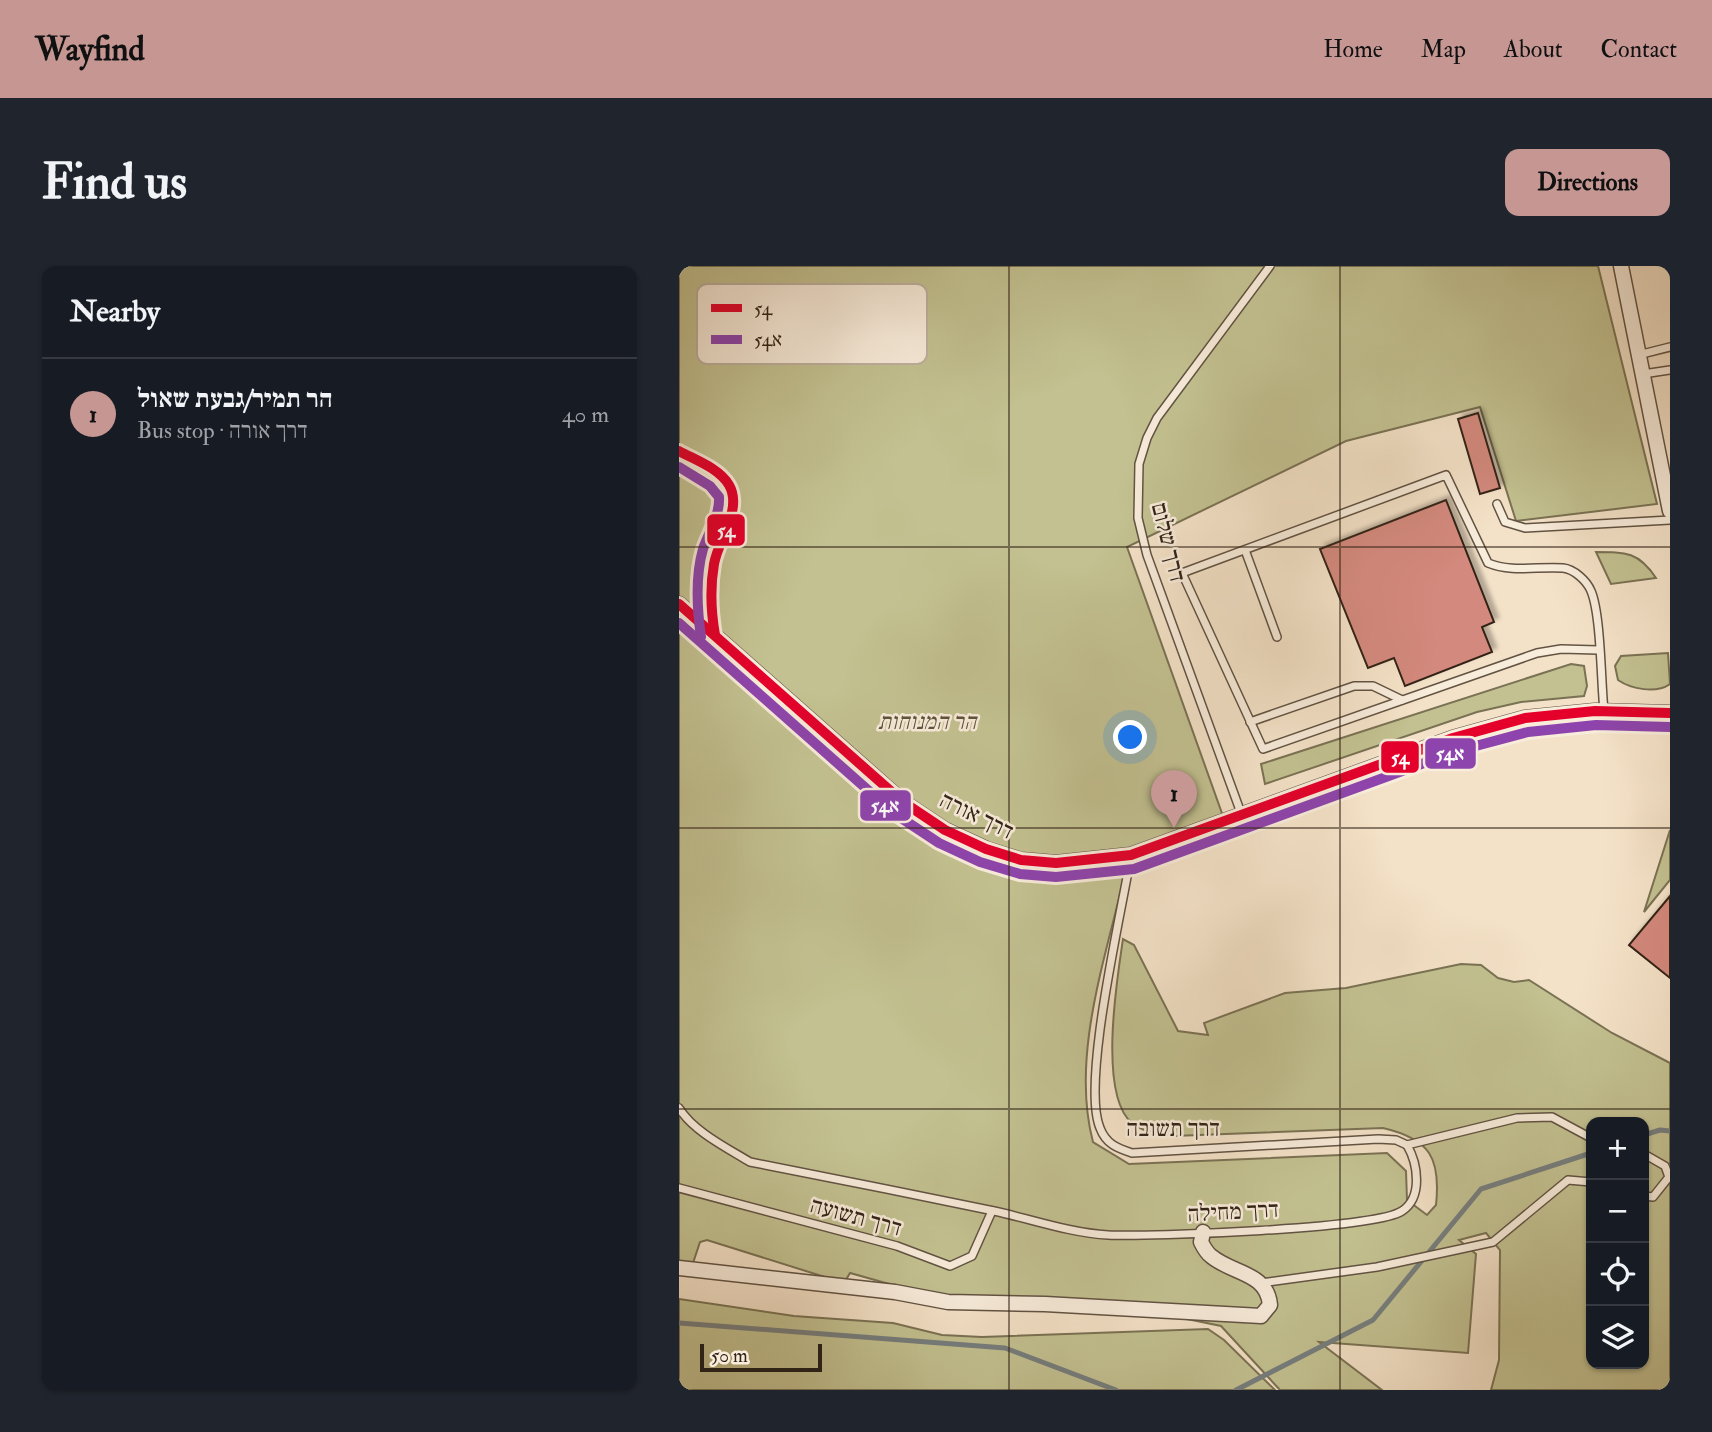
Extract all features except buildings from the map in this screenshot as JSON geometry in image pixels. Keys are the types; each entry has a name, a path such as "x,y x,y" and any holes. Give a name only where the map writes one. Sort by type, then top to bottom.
{"street":[{"path":"1621,266 1670,510"},
{"name":"דרך אורה","path":"679,604 903,802 945,830 986,849 1021,860 1056,863 1131,855 1241,813 1484,728 1525,718 1604,711 1670,713"},
{"path":"679,1268 895,1292 948,1302 1045,1304 1261,1316 1270,1305 1269,1293 1261,1283 1210,1256 1201,1242 1203,1232"}],"lane":[{"name":"דרך שלום","path":"1241,813 1147,555 1138,518 1139,464 1157,418 1270,266"},
{"path":"1638,355 1670,347"},
{"path":"1642,374 1670,370"},
{"path":"679,451 721,477 731,491 731,510 714,561 711,606 715,635"},
{"path":"1598,650 1561,649 1538,653 1263,749 1182,573 1447,475 1488,563 1500,568 1566,568 1576,573 1591,590 1598,650 1604,711"},
{"path":"1496,503 1505,522 1525,528 1670,520"},
{"path":"1245,550 1277,636"},
{"path":"1250,722 1354,686 1373,686 1402,700"},
{"name":"דרך תשובה","path":"1131,855 1096,1064 1093,1101 1100,1129 1113,1147 1132,1153 1378,1139 1395,1140 1407,1145"},
{"name":"דרך מחילה","path":"681,1111 750,1162 1106,1235 1356,1223 1400,1213 1411,1203 1416,1191 1414,1158 1407,1145"},
{"path":"1407,1145 1517,1118 1552,1117 1586,1135"},
{"path":"1649,1157 1665,1166 1670,1176 1653,1197 1649,1197"},
{"path":"1261,1283 1377,1267 1493,1242 1568,1180 1586,1182"},
{"name":"דרך תשועה","path":"679,1188 897,1246 950,1266 972,1256 992,1211"}],"green space":[{"name":"הר המנוחות","path":"679,266 1598,266 1657,504 1516,521 1480,407 1346,441 1127,547 1224,819 1126,869 1101,970 1088,1040 1087,1109 1093,1142 1129,1164 1387,1153 1406,1171 1407,1200 1427,1215 1436,1205 1437,1189 1434,1163 1429,1153 1412,1138 1383,1128 1173,1136 1147,1131 1132,1123 1122,1109 1115,1088 1113,1063 1114,1007 1123,939 1134,945 1178,1031 1208,1035 1204,1023 1285,993 1346,988 1461,964 1481,965 1498,978 1514,982 1529,980 1612,1033 1670,1063 1670,1390 1491,1390 1499,1360 1500,1250 1486,1233 1459,1240 1476,1254 1468,1353 1319,1342 1382,1390 1280,1390 1221,1326 1124,1306 1000,1296 939,1298 850,1273 844,1283 707,1240 700,1242 692,1266 679,1263"},
{"path":"1596,552 1631,555 1644,563 1656,578 1611,584"},
{"path":"1668,653 1670,684 1658,689 1644,689 1618,680 1615,666 1621,656"},
{"path":"1571,664 1584,666 1587,686 1584,696 1521,702 1477,712 1265,784 1261,764"},
{"path":"1670,830 1670,880 1644,912"},
{"path":"679,1299 794,1316 893,1323 942,1335 982,1337 1208,1329 1224,1340 1275,1390 679,1390"}],"waterway":[{"path":"1649,1133 1660,1130 1670,1131"},
{"path":"1236,1390 1373,1320 1481,1189 1586,1155"},
{"path":"679,1323 1005,1348 1116,1390"}],"transit line":[{"name":"54","path":"679,451 719,474 733,494 731,514 716,555 713,573 711,600 715,635"},
{"name":"54א","path":"679,467 710,486 719,497 718,510 703,549 699,571 701,637"},
{"name":"54","path":"679,604 903,802 945,830 986,849 1021,860 1056,863 1131,855 1453,738 1525,718 1595,711 1670,713"},
{"name":"54א","path":"679,623 895,814 939,843 980,862 1020,874 1056,877 1134,869 1457,751 1528,732 1596,725 1670,727"}],"place":[{"name":"הר תמיר/גבעת שאול","path":"1174,828"}]}
